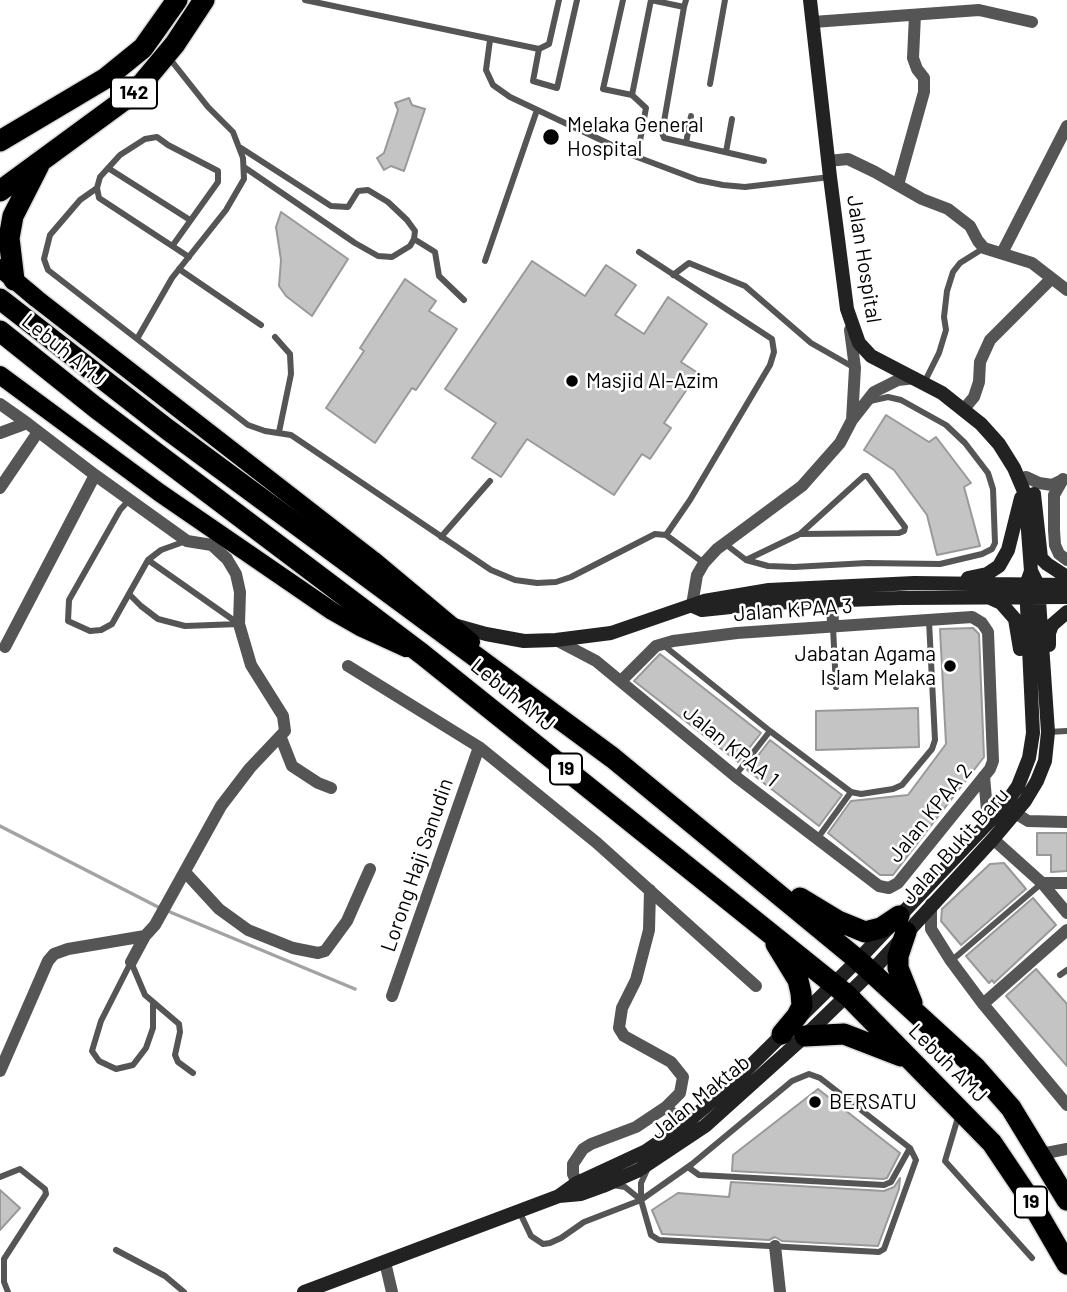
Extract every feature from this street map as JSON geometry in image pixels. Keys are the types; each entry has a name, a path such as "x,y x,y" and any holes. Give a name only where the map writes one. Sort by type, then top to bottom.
{"highway":[{"name":"142","path":"0,141 68,103 115,71 143,48 177,0"},
{"name":"142","path":"0,191 135,92 166,55 204,0"},
{"path":"5,278 13,216 40,163"},
{"name":"Lebuh AMJ","path":"0,299 167,429 613,758 864,966 975,1067 1011,1108 1067,1200"},
{"name":"Lebuh AMJ","path":"0,331 95,407 422,654 766,927 840,989 992,1143 1027,1195 1067,1264"},
{"path":"723,847 777,884 854,929 873,931 902,924 898,968 916,1012"},
{"path":"766,927 795,974 801,993 802,1006 782,1034"},
{"path":"805,1036 844,1034 873,1043 912,1061"}],"main road":[{"name":"Jalan Hospital","path":"810,0 847,309 855,335 864,350 880,361 919,380 964,409 999,444 1024,483 1032,587"},
{"path":"5,278 37,299 363,551 449,624 518,689"},
{"path":"0,375 149,486 216,540 341,616 393,643 422,654"},
{"path":"449,624 486,635 524,641 556,640 611,633 692,605 702,610 977,577 988,574 999,566 1008,550 1016,526 1024,483"},
{"path":"1024,483 1034,494 1041,558 1067,577"},
{"path":"915,583 1032,587 1067,585"},
{"path":"832,593 989,597 1032,587 1067,597"},
{"name":"Jalan Bukit Baru","path":"902,924 931,905 993,839 1009,810 1041,732 1045,689 1032,587"},
{"name":"Jalan Bukit Baru","path":"1032,587 1032,699 1041,732"},
{"path":"989,597 1001,603 1015,620 1022,671 1032,699"},
{"path":"1045,689 1049,633 1052,625 1067,612"},
{"name":"Jalan Bukit Baru","path":"840,989 902,924 988,822 1009,810"},
{"name":"Jalan Maktab","path":"304,1292 559,1196 577,1183 630,1160 684,1125 735,1081 782,1034 840,989"},
{"name":"Jalan Maktab","path":"559,1196 581,1194 603,1186 654,1161 705,1126 805,1036 840,989"}],"street":[{"path":"813,22 979,10 1032,22"},
{"path":"898,185 924,93 924,78 913,58 915,15"},
{"path":"1002,253 1067,126"},
{"path":"828,161 848,159 922,199 948,209 971,226 978,241 985,248 1032,263 1067,290"},
{"path":"964,409 974,397 979,382 980,362 990,340 1051,279"},
{"path":"847,309 855,368 852,420"},
{"path":"692,605 697,575 704,564 724,543 803,486 841,443 852,420 865,402 884,386 898,380 919,380"},
{"path":"0,404 187,541 216,540 236,574 240,592 239,624 251,665 283,716 285,731 281,738 250,768 221,806 155,925 145,936 131,962"},
{"path":"0,433 27,423"},
{"path":"0,488 38,432"},
{"path":"5,647 94,475"},
{"path":"1024,483 1052,485 1065,477"},
{"path":"1065,477 1056,489 1054,508 1055,545 1059,554 1067,560"},
{"path":"1038,516 1038,505 1041,502 1051,503 1054,508"},
{"path":"832,593 833,627"},
{"name":"Jalan KPAA 3","path":"621,681 642,657 662,644 737,633 929,619 972,617 982,623"},
{"name":"Jalan KPAA 2","path":"879,887 889,888 898,883 984,776 993,761 988,632 982,623"},
{"name":"Jalan KPAA 1","path":"556,640 596,661 735,776 879,887"},
{"path":"348,666 479,747 597,843 756,986"},
{"path":"281,738 292,766 331,788"},
{"name":"Lorong Haji Sanudin","path":"392,996 479,747"},
{"path":"984,776 988,822"},
{"path":"1009,810 1028,821 1067,822"},
{"path":"993,839 1042,883 1067,913"},
{"path":"185,872 219,909 248,930 293,948 318,953 325,951 346,921 370,869"},
{"path":"1042,883 1067,883"},
{"path":"577,1183 573,1164 583,1149 591,1143 636,1127 666,1107 680,1093 683,1077 671,1062 624,1036 619,1028 622,1008 636,980 649,930 650,890"},
{"path":"931,905 931,929 951,961 1067,1105"},
{"path":"983,1004 1067,931"},
{"path":"0,1071 48,961 54,954 68,949 145,936"},
{"path":"1056,1093 1067,1084"},
{"path":"666,1107 684,1125"},
{"path":"1041,1154 1067,1149"},
{"path":"775,1246 780,1292"},
{"path":"385,1262 391,1292"}],"lane":[{"path":"305,0 539,49 549,44 559,0"},
{"path":"539,49 533,81 557,88 577,0"},
{"path":"623,0 603,89 632,95 646,108 637,158"},
{"path":"632,95 651,0 685,4 662,133 664,138 764,161"},
{"path":"710,84 725,0"},
{"path":"490,40 486,70 493,85 510,97 637,158 698,180 723,185 745,187 830,177"},
{"path":"137,339 179,269 226,210 244,179 244,167 233,132 208,107 166,55"},
{"path":"485,261 537,110"},
{"path":"687,143 691,116"},
{"path":"726,152 732,119"},
{"path":"173,246 218,182 218,171 157,137 145,139 120,155 100,177 97,188 99,198 189,257"},
{"path":"239,146 331,206 348,207 358,191 368,190 388,202 407,220 415,231 414,239 410,246 392,257 378,256 244,167"},
{"path":"108,168 190,220"},
{"path":"97,188 80,200 50,235 44,259 48,270 247,425 291,435 491,570 515,580 556,582 655,534 666,534 704,564"},
{"path":"414,239 435,252 439,276 464,300"},
{"path":"919,380 939,353 946,330 944,317 947,290 953,272 960,263 985,248"},
{"path":"639,251 772,339 775,352 697,489 666,534"},
{"path":"673,275 689,263 745,286 811,343 855,368"},
{"path":"179,269 261,326"},
{"path":"275,337 290,354 291,374 279,432"},
{"path":"724,543 747,560 768,566 794,567 867,563 940,564 992,549 995,543 993,489 988,473 965,443 946,425 901,400 888,397 865,402"},
{"path":"747,560 800,534 864,476 867,476 905,527 904,531 899,533 800,534"},
{"path":"441,537 490,481"},
{"path":"129,499 120,510 69,600 68,621 90,631 101,631 112,624 148,560 161,550 187,541"},
{"path":"148,560 239,624"},
{"path":"129,594 141,607 158,618 185,626 239,624"},
{"path":"662,644 770,731 851,792 861,794 902,785 932,749 935,740 929,619"},
{"path":"833,627 836,687"},
{"path":"735,776 770,731"},
{"path":"1041,732 1067,731"},
{"path":"816,839 851,792"},
{"path":"951,961 1042,883"},
{"path":"131,962 101,1021 92,1051 99,1061 116,1069 127,1069 132,1065 146,1048 153,1028 153,1004"},
{"path":"131,962 139,985 153,1004 178,1024 180,1032 175,1055 178,1062 193,1073"},
{"path":"1060,975 1067,970"},
{"path":"519,1211 531,1236 543,1244 561,1238 584,1222 641,1200 688,1167 792,1081 809,1074 820,1078 910,1148 916,1160 884,1249 879,1252 659,1240 652,1235 641,1200 641,1183 654,1161"},
{"path":"960,1109 945,1161 1032,1258"},
{"path":"688,1167 699,1175 884,1185 891,1182 910,1148"},
{"path":"0,1177 20,1170 46,1192 4,1259 4,1282 8,1292"},
{"path":"603,1186 625,1187 641,1200"},
{"path":"116,1250 165,1276 184,1292"}],"building":[{"path":"409,98 412,105 425,109 404,171 391,166 384,170 377,158 384,153 398,110 395,103"},
{"path":"281,212 348,259 312,316 286,296 279,286 281,260 276,227"},
{"name":"Masjid Al-Azim","path":"532,261 585,296 606,265 636,285 615,315 644,334 668,297 707,324 681,362 698,373 664,423 671,428 650,459 642,454 614,495 527,439 501,477 472,458 496,423 445,389"},
{"path":"405,279 436,301 429,311 457,329 416,390 412,388 375,443 326,408 364,351 360,348"},
{"path":"886,415 929,442 936,437 971,483 964,487 980,546 937,555 927,515 894,470 864,450"},
{"path":"973,628 979,634 984,757 893,875 880,875 828,833 851,801 908,795 946,744 940,629"},
{"path":"660,654 761,733 738,762 634,681"},
{"path":"918,708 919,747 816,750 816,711"},
{"path":"770,740 842,795 819,826 747,770"},
{"path":"1037,833 1067,833 1067,871 1051,872 1051,855 1037,855"},
{"path":"1004,863 1026,889 961,945 941,921 942,909 990,864"},
{"path":"1033,898 1056,925 994,983 992,980 989,983 966,956"},
{"path":"1036,969 1067,1004 1067,1066 1006,996"},
{"path":"818,1089 900,1153 887,1178 732,1171 733,1155"},
{"path":"900,1178 899,1189 878,1246 782,1241 775,1237 769,1240 662,1234 652,1210 678,1193 729,1197 731,1182 884,1191 894,1187"},
{"path":"0,1190 20,1208 0,1230"}],"waterway":[{"path":"0,826 160,908"},
{"path":"170,912 355,989"}],"place":[{"name":"Melaka General Hospital","path":"551,137"},
{"name":"Masjid Al-Azim","path":"572,381"},
{"name":"Jabatan Agama Islam Melaka","path":"950,666"},
{"name":"BERSATU","path":"815,1102"}]}
